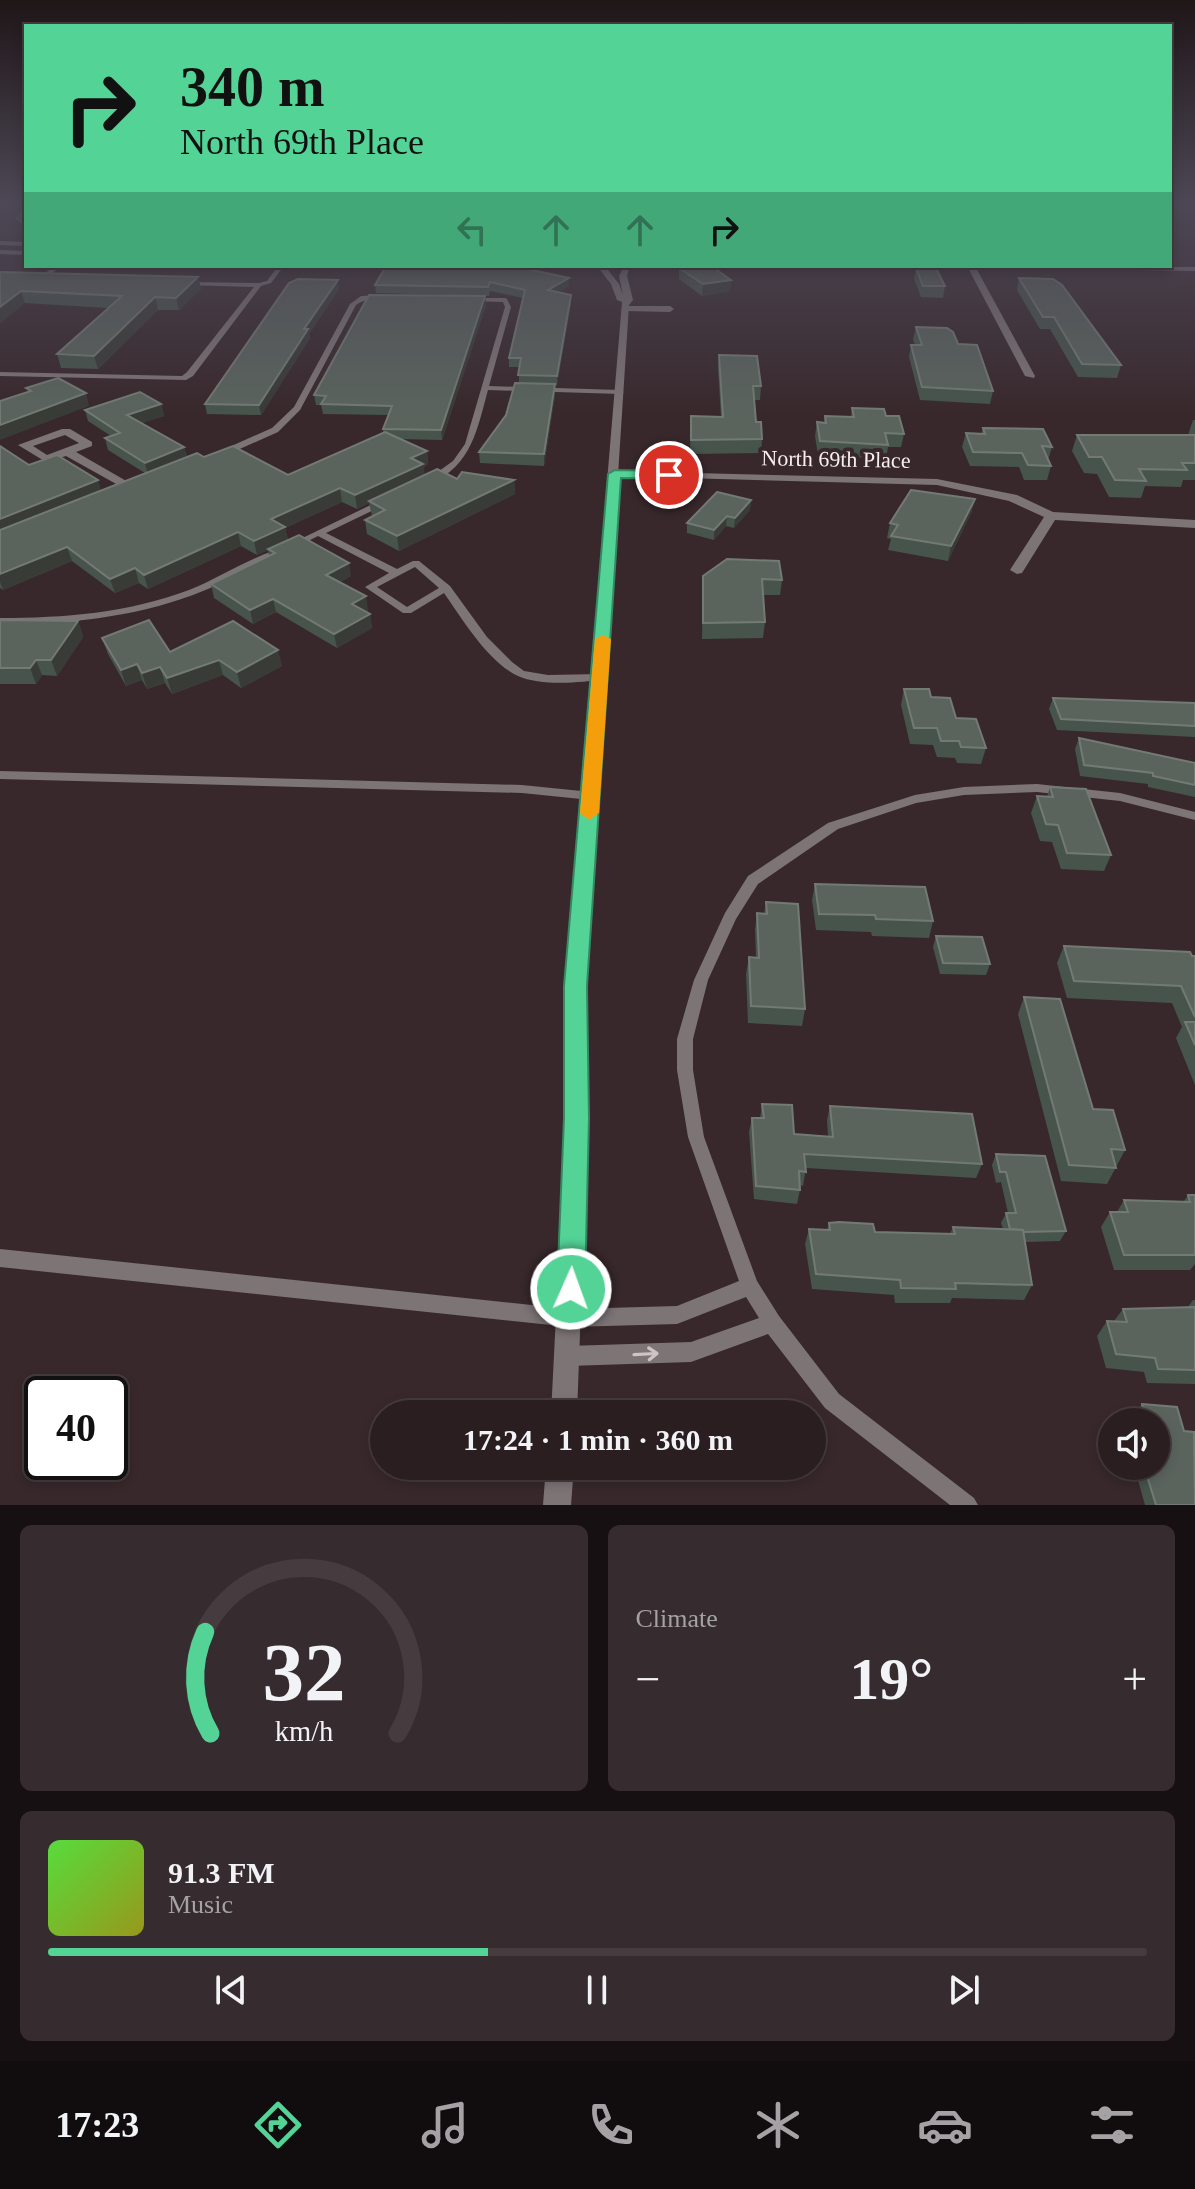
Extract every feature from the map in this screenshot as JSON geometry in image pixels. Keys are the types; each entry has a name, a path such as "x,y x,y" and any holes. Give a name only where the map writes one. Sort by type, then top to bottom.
{"street":[{"path":"607,275 625,306"},
{"path":"565,1400 577,1118 575,986 625,306 629,292 624,275"},
{"path":"976,275 1030,376"},
{"path":"625,306 670,309"},
{"path":"67,452 88,444 66,431 24,445 46,459 67,452 131,488"},
{"name":"North 69th Place","path":"615,474 937,482 1013,498 1051,516 1195,524"},
{"path":"1017,570 1051,516"},
{"path":"557,1505 559,1480"}],"lane":[{"path":"43,278 46,275"},
{"path":"177,282 259,285 269,282 274,275"},
{"path":"32,278 59,279"},
{"path":"0,374 183,378 190,374 259,285"},
{"path":"212,457 275,430 297,408 353,304 361,298 390,297"},
{"path":"419,486 456,463 469,444 508,307 505,300 462,298"},
{"path":"485,388 620,392"},
{"path":"118,493 145,483"},
{"path":"0,621 80,618 141,608 189,594 396,496"},
{"path":"319,533 397,573"},
{"path":"446,588 407,611 370,587 416,563 446,588 471,624 513,669 529,677 600,677"},
{"path":"0,775 522,789 591,796"},
{"path":"967,1505 832,1401 772,1323 750,1286 733,1248 696,1137 685,1070 685,1039 701,980 730,917 753,880 833,826 915,799 964,791 1064,789 1120,797 1195,816"},
{"path":"0,1258 570,1318 677,1315 750,1286"},
{"path":"568,1356 691,1352 772,1323"}],"building":[{"path":"0,275 198,277 176,298 155,297 94,356 57,354 122,296 21,291 0,307"},
{"path":"381,275 556,275 569,278 548,290 571,295 557,376 518,375 521,358 509,358 525,290 490,282 488,287 375,285"},
{"path":"690,275 724,275 731,280 703,284"},
{"path":"919,275 940,275 945,286 923,286"},
{"path":"1019,278 1053,279 1062,285 1121,365 1082,364 1054,317 1043,317"},
{"path":"298,279 338,280 304,329 308,329 259,405 205,404 289,283"},
{"path":"369,295 485,296 441,430 383,429 392,406 321,404 326,396 314,395"},
{"path":"916,327 947,328 953,332 958,344 977,345 993,391 922,387 911,345 922,345"},
{"path":"719,355 757,356 761,386 753,386 756,422 761,422 762,439 691,440 691,416 723,417"},
{"path":"58,378 86,393 0,425 0,401 31,391 26,388"},
{"path":"515,383 555,384 544,454 479,452 506,415"},
{"path":"140,392 161,404 127,415 184,447 145,463 105,438 120,433 85,410"},
{"path":"852,408 884,409 886,416 899,416 904,434 885,433 888,445 820,441 817,422 826,423 825,416 854,417"},
{"path":"983,428 1043,429 1052,447 1042,446 1051,466 1028,465 1022,453 973,452 966,433 985,434"},
{"path":"385,432 427,451 411,458 423,464 355,495 340,488 271,519 285,527 254,541 238,532 144,575 135,568 110,579 67,547 0,574 0,530 197,453 204,457 233,446 288,475"},
{"path":"1077,435 1195,435 1195,463 1182,463 1187,470 1139,469 1146,481 1115,480 1102,457 1089,457"},
{"path":"0,446 29,465 57,455 98,480 0,519"},
{"path":"437,469 457,479 462,472 514,480 397,536 365,520 385,510 369,501"},
{"path":"911,490 975,499 951,546 891,536 898,525 890,523"},
{"path":"717,492 751,500 735,518 727,516 714,530 687,523"},
{"path":"299,535 349,563 326,575 366,596 352,604 370,614 334,634 273,599 250,610 211,584 275,553 268,549"},
{"path":"727,559 779,561 782,580 762,579 765,622 703,623 703,576"},
{"path":"0,620 78,621 51,660 36,660 30,668 0,668"},
{"path":"149,620 170,652 233,621 278,650 237,672 219,660 167,678 160,667 142,673 137,664 121,670 102,638"},
{"path":"904,689 929,689 931,697 950,698 956,718 976,719 986,748 961,747 959,741 941,741 937,728 914,728"},
{"path":"1053,698 1195,703 1195,726 1061,719"},
{"path":"1079,738 1195,763 1195,785 1153,776 1153,773 1084,765"},
{"path":"1050,787 1086,789 1111,855 1067,853 1058,825 1046,824 1037,796 1053,797"},
{"path":"815,884 925,887 933,921 876,919 875,915 819,914"},
{"path":"766,902 798,904 805,1009 751,1006 749,957 759,958 757,913 767,914"},
{"path":"936,936 982,937 990,964 943,963"},
{"path":"1064,946 1190,952 1195,956 1195,1017 1181,986 1074,981"},
{"path":"1024,997 1060,999 1093,1109 1113,1110 1125,1150 1111,1149 1116,1168 1069,1165"},
{"path":"1185,1022 1195,1022 1195,1045"},
{"path":"762,1104 792,1105 794,1134 833,1137 830,1106 972,1114 982,1164 804,1154 806,1172 799,1171 800,1190 756,1186 752,1118 764,1118"},
{"path":"996,1154 1045,1156 1066,1231 1023,1232 1010,1229 1006,1213 1016,1213 1006,1172 1000,1172"},
{"path":"1188,1195 1195,1195 1195,1255 1124,1255 1110,1212 1128,1212 1124,1200 1190,1202"},
{"path":"829,1223 873,1224 875,1232 955,1234 953,1227 1023,1230 1032,1285 955,1283 956,1289 901,1288 900,1280 816,1274 809,1229 830,1230"},
{"path":"1195,1307 1195,1370 1158,1369 1155,1358 1116,1354 1107,1321 1127,1322 1123,1309"},
{"path":"1142,1404 1177,1407 1184,1431 1194,1432 1195,1505 1156,1505 1148,1480 1170,1480 1170,1408 1143,1408"}],"slow traffic":[{"path":"589,813 603,639"}],"route":[{"path":"571,1289 577,1118 575,986 615,474 669,475"}]}
